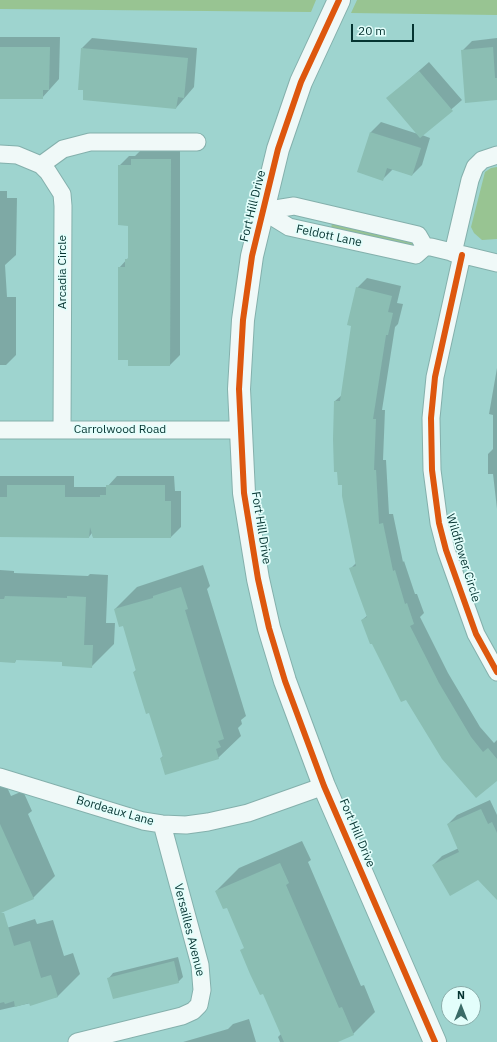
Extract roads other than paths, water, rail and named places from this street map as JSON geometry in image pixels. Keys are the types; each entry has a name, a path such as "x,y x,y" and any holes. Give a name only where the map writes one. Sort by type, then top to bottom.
{"street":[{"name":"Fort Hill Drive","path":"339,0 301,82 278,149 252,256 243,320 239,389 244,493 259,586 285,681 324,786 435,1042"},
{"path":"40,165 63,149 90,142 197,142"},
{"name":"Arcadia Circle","path":"0,154 17,155 40,165 56,182 62,194 62,429"},
{"name":"Wildflower Circle","path":"497,155 482,160 475,167 470,180 434,391 431,418 432,470 439,523 446,550 476,634 497,672"},
{"name":"Feldott Lane","path":"262,211 289,227 416,254 426,247 497,263"},
{"name":"Carrolwood Road","path":"0,430 240,430"},
{"name":"Bordeaux Lane","path":"0,777 143,821 162,824 186,825 208,822 248,813 324,786"},
{"name":"Versailles Avenue","path":"78,1042 182,1016 193,1011 199,1005 202,990 200,964 162,824"}]}
